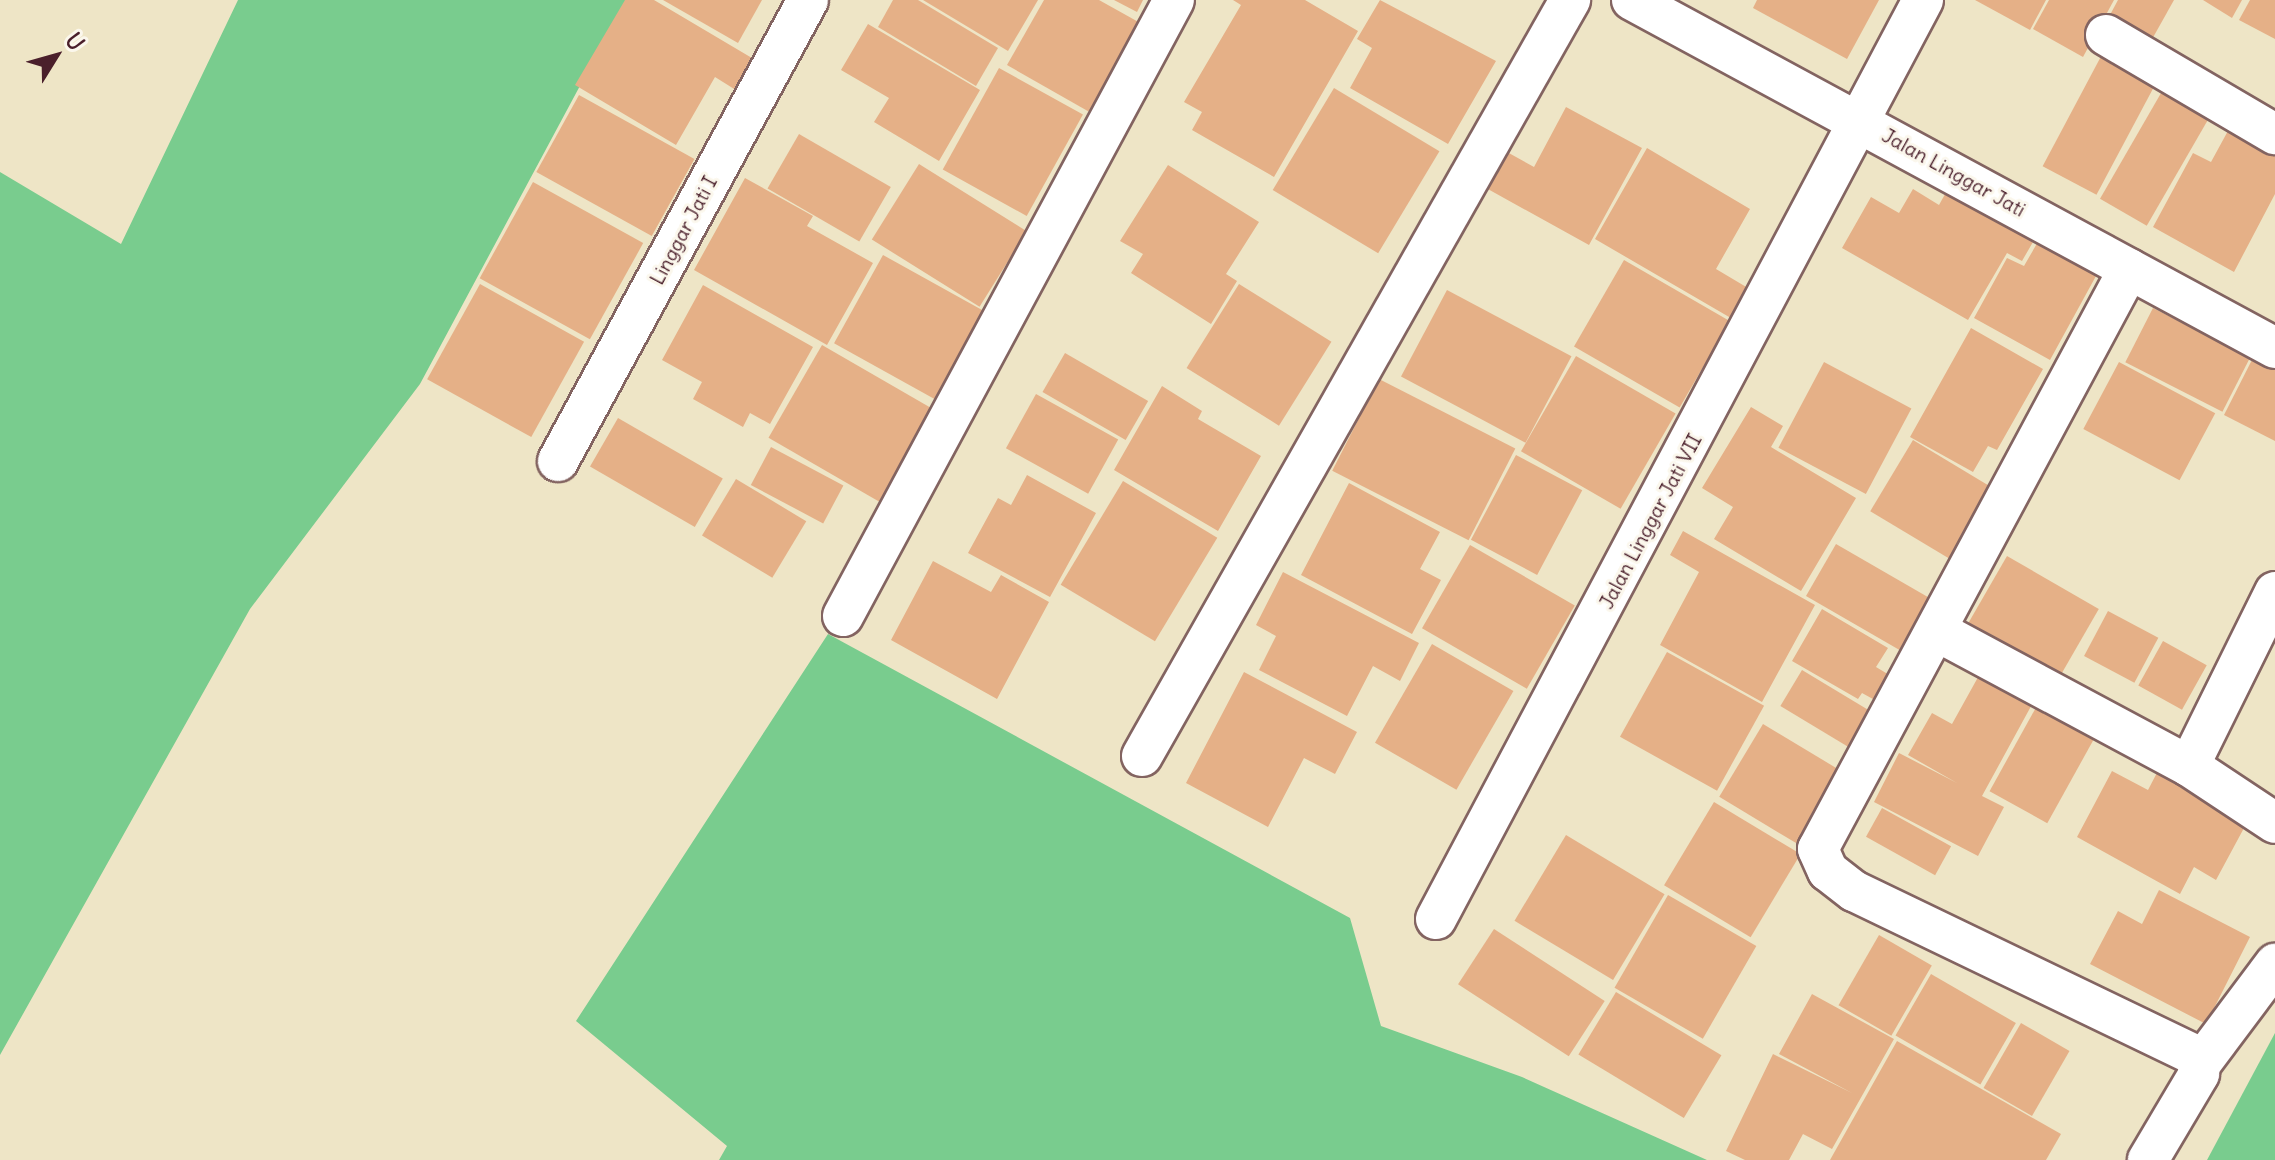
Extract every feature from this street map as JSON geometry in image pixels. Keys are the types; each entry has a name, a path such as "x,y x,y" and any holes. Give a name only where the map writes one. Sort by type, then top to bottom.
{"street":[{"name":"Linggar Jati I","path":"558,461 808,0"},
{"path":"843,616 1174,0"},
{"path":"1142,756 1570,0"},
{"name":"Jalan Linggar Jati","path":"1632,0 2275,348"},
{"name":"Jalan Linggar Jati VII","path":"1436,919 1864,123 1923,0"},
{"path":"2106,35 2275,134"},
{"path":"2129,269 1937,631 1819,837 1821,862 1854,891 2201,1063"},
{"path":"2189,766 2275,592"},
{"path":"1937,631 2189,766 2275,823"},
{"path":"2148,1160 2201,1063 2275,964"}],"green space":[{"path":"238,0 626,0 420,384 250,609 0,1055 0,172 121,244"},
{"path":"828,634 1350,918 1381,1026 1522,1077 1707,1160 719,1160 727,1146 576,1021"},
{"path":"2275,1033 2275,1160 2207,1160"}],"building":[{"path":"625,0 654,0 757,61 739,92 715,77 676,145 575,85"},
{"path":"663,0 762,0 738,43"},
{"path":"893,0 918,0 998,48 976,86 878,27"},
{"path":"923,0 1038,0 1008,51"},
{"path":"1044,0 1099,0 1151,29 1100,118 1007,65"},
{"path":"1114,0 1143,0 1137,12"},
{"path":"1233,0 1305,0 1358,31 1274,177 1192,130 1202,112 1184,102 1241,5"},
{"path":"1380,0 1496,61 1448,144 1350,88 1372,48 1357,39"},
{"path":"1757,0 1879,0 1847,59 1753,8"},
{"path":"1975,0 2046,0 2030,30"},
{"path":"2049,0 2114,0 2083,57 2033,29"},
{"path":"2118,0 2174,0 2146,50 2104,26"},
{"path":"2203,0 2242,0 2232,18"},
{"path":"2250,0 2275,0 2275,39 2239,20"},
{"path":"868,24 980,90 939,161 874,122 889,98 841,70"},
{"path":"2106,47 2160,76 2096,195 2043,166"},
{"path":"999,68 1083,115 1027,216 943,169"},
{"path":"2168,81 2215,108 2147,226 2100,199"},
{"path":"1334,88 1439,151 1378,253 1273,190"},
{"path":"579,95 694,159 652,236 536,172"},
{"path":"1566,107 1642,148 1589,245 1486,188 1507,152 1534,167"},
{"path":"2229,129 2275,153 2275,194 2234,272 2153,227 2193,153 2211,162"},
{"path":"799,134 891,187 859,242 768,189"},
{"path":"1647,148 1750,209 1716,269 1753,291 1736,321 1595,239"},
{"path":"919,164 1027,231 980,307 872,239"},
{"path":"1168,165 1259,222 1226,274 1237,281 1211,324 1131,273 1143,254 1120,241"},
{"path":"745,178 813,216 807,226 873,263 827,345 694,270"},
{"path":"1954,178 2041,228 2022,261 2007,253 1968,320 1842,248 1871,197 1899,213 1913,189 1939,205"},
{"path":"533,182 643,243 590,339 480,278"},
{"path":"2043,233 2102,265 2050,360 1974,318 2007,258 2024,266"},
{"path":"883,255 988,313 939,402 834,343"},
{"path":"1624,260 1730,321 1680,408 1574,347"},
{"path":"480,284 584,342 531,437 427,379"},
{"path":"1239,284 1331,342 1279,426 1187,368"},
{"path":"703,285 813,347 770,424 750,413 743,427 693,399 702,382 662,360"},
{"path":"1447,290 1571,356 1525,443 1401,377"},
{"path":"2153,308 2250,357 2222,412 2125,362"},
{"path":"1971,328 2043,369 1997,450 1988,446 1973,472 1910,437"},
{"path":"822,345 946,416 892,509 768,438"},
{"path":"2257,350 2275,359 2275,441 2224,415"},
{"path":"1065,353 1148,401 1126,440 1042,392"},
{"path":"1576,356 1676,414 1621,509 1521,451"},
{"path":"1824,362 1911,408 1866,494 1778,448"},
{"path":"2119,362 2215,413 2180,480 2083,429"},
{"path":"1379,379 1515,448 1469,540 1332,471"},
{"path":"1162,386 1202,411 1198,419 1261,456 1218,531 1114,470"},
{"path":"1036,394 1118,440 1088,494 1006,448"},
{"path":"1751,407 1783,426 1771,447 1856,498 1801,591 1714,539 1733,507 1702,488"},
{"path":"618,418 723,479 695,527 590,466"},
{"path":"1913,440 1993,488 1950,559 1870,511"},
{"path":"771,447 843,485 823,523 751,485"},
{"path":"1516,455 1582,490 1537,575 1471,540"},
{"path":"1027,475 1096,513 1050,597 968,553 998,498 1011,505"},
{"path":"736,479 806,521 772,578 702,536"},
{"path":"1123,481 1217,538 1155,641 1061,585"},
{"path":"1349,483 1440,532 1420,569 1441,580 1412,634 1301,575"},
{"path":"1683,531 1815,605 1762,702 1660,645 1699,572 1670,555"},
{"path":"1836,544 1930,598 1900,650 1806,596"},
{"path":"1470,545 1575,605 1527,689 1422,628"},
{"path":"2007,556 2099,609 2059,677 1968,624"},
{"path":"933,561 991,592 1001,575 1049,602 997,699 891,640"},
{"path":"1283,572 1419,643 1400,681 1373,666 1347,716 1259,670 1276,636 1256,625"},
{"path":"1822,609 1888,648 1876,667 1896,679 1882,704 1862,693 1858,699 1792,661"},
{"path":"2108,611 2158,638 2134,683 2084,656"},
{"path":"2163,641 2207,665 2182,710 2138,686"},
{"path":"1432,644 1513,691 1456,790 1375,743"},
{"path":"1667,652 1764,706 1717,791 1620,737"},
{"path":"1802,670 1881,717 1859,753 1780,706"},
{"path":"1982,670 2035,699 1982,796 2004,807 1978,856 1874,802 1899,753 1957,783 1908,755 1932,713 1952,724"},
{"path":"1244,672 1357,732 1335,774 1304,758 1268,827 1186,783"},
{"path":"2039,702 2097,734 2047,823 1990,791"},
{"path":"1763,724 1845,773 1802,846 1719,797"},
{"path":"2161,765 2251,815 2216,880 2194,867 2180,894 2077,837 2112,771 2148,790"},
{"path":"1714,802 1801,854 1751,937 1664,885"},
{"path":"1882,808 1951,846 1935,875 1866,837"},
{"path":"1566,835 1665,894 1613,980 1514,921"},
{"path":"2159,890 2250,937 2206,1024 2090,964 2118,911 2142,924"},
{"path":"1668,895 1756,946 1703,1039 1614,988"},
{"path":"1494,929 1605,1001 1569,1056 1458,984"},
{"path":"1879,935 1932,966 1891,1036 1838,1005"},
{"path":"1931,974 2016,1023 1980,1084 1896,1035"},
{"path":"1616,992 1721,1055 1684,1118 1578,1055"},
{"path":"1812,994 1894,1039 1832,1149 1803,1134 1789,1160 1745,1160 1726,1151 1773,1054 1852,1093 1779,1054"},
{"path":"2021,1023 2069,1051 2032,1116 1984,1088"},
{"path":"1897,1041 2061,1134 2046,1160 1830,1160"}]}
